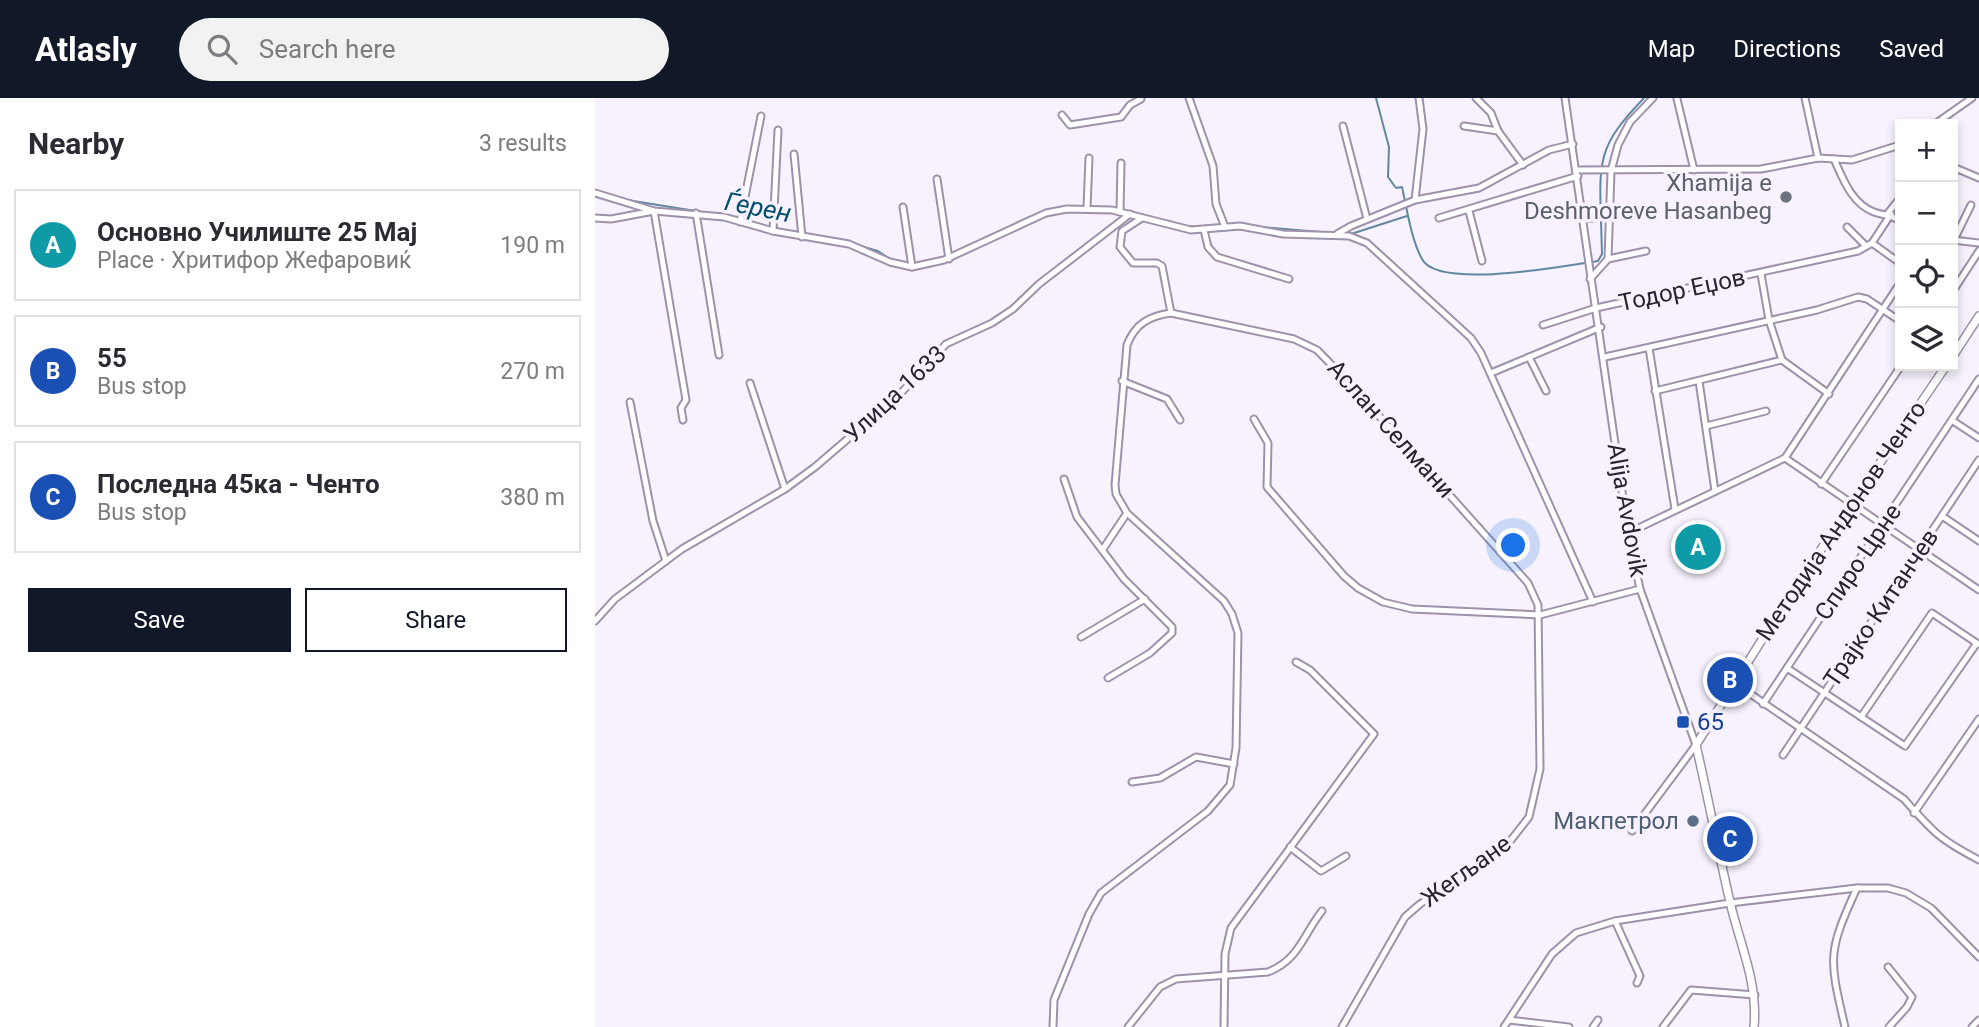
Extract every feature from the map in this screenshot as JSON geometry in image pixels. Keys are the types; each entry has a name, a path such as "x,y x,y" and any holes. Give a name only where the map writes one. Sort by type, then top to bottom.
{"main road":[{"path":"1958,348 1979,316"},
{"name":"Методија Андонов Ченто","path":"1696,745 1733,682 1943,371"},
{"path":"1696,745 1730,904 1755,995 1754,1027"}],"street":[{"path":"1189,98 1213,166 1216,204 1225,227"},
{"path":"1412,201 1423,129 1419,98"},
{"path":"1476,98 1491,113 1498,131 1523,165"},
{"path":"1565,98 1584,219 1609,217"},
{"path":"1608,258 1608,171 1623,132 1653,98"},
{"path":"1805,98 1818,158"},
{"path":"1942,119 1972,98"},
{"path":"1062,115 1070,125 1121,117 1130,105 1141,99"},
{"path":"1677,99 1694,170"},
{"path":"740,222 761,116"},
{"path":"1343,126 1367,219"},
{"path":"1464,126 1498,131"},
{"path":"773,231 778,130"},
{"path":"1337,234 1396,206 1479,188 1555,147 1573,144"},
{"path":"1439,218 1469,211 1578,173 1761,169 1818,158 1853,160 1895,147"},
{"path":"794,154 802,237"},
{"path":"1087,208 1089,158"},
{"path":"1834,159 1848,189 1859,202 1871,211 1895,218"},
{"path":"1120,212 1121,163"},
{"path":"1958,169 1979,178"},
{"path":"937,179 949,259"},
{"path":"595,193 654,211 696,213 802,237 849,244 890,262 912,267 949,259 1046,213 1087,208 1130,214 1177,228 1204,230 1240,226 1283,234 1337,234 1367,243 1471,338 1491,373 1593,602"},
{"path":"1761,274 1869,244 1895,205"},
{"path":"1958,232 1971,205"},
{"path":"903,207 912,267"},
{"path":"595,218 624,218 654,211"},
{"path":"654,211 686,400 681,408 683,420"},
{"path":"1469,211 1482,261"},
{"path":"696,213 719,355"},
{"name":"Улица 1633","path":"595,621 615,598 666,561 797,480 900,394 939,350 954,339 1000,318 1130,214"},
{"path":"1053,1027 1055,1000 1094,903 1111,885 1208,811 1224,795 1234,764 1238,633 1232,614 1213,591 1127,513 1115,485 1127,345 1132,332 1142,322 1157,314 1171,313 1162,266 1157,262 1133,262 1120,247 1122,231 1142,218"},
{"name":"Alija Avdovik","path":"1584,219 1588,268 1601,327 1628,533 1640,589 1696,745"},
{"path":"1847,227 1895,260"},
{"path":"1204,230 1208,247 1217,257 1289,279"},
{"path":"1958,240 1979,243"},
{"path":"1590,279 1608,258 1646,251"},
{"path":"1958,283 1979,251"},
{"name":"Тодор Еџов","path":"1543,326 1596,308 1761,274 1769,320 1782,360"},
{"path":"1628,533 1785,458 1895,291"},
{"path":"1605,357 1858,297 1867,299 1895,318"},
{"name":"Аслан Селмани","path":"1171,313 1294,340 1317,350 1356,389 1528,583 1540,615"},
{"path":"1491,373 1601,327"},
{"path":"1649,348 1675,509"},
{"path":"1529,357 1546,391"},
{"path":"1655,391 1782,360 1829,394"},
{"path":"1821,484 1899,371"},
{"name":"Спиро Црне","path":"1763,704 1979,379"},
{"path":"1122,381 1167,399 1180,420"},
{"path":"1699,381 1715,491"},
{"path":"750,383 785,489"},
{"path":"630,402 653,521 666,561"},
{"path":"1706,426 1766,411"},
{"path":"1254,419 1268,443 1267,487 1358,588 1376,599 1412,609 1540,615 1640,589"},
{"path":"1953,421 1979,438"},
{"path":"1785,458 1979,590"},
{"name":"Трајко Китанчев","path":"1783,755 1979,460"},
{"path":"1064,479 1077,517 1124,579 1171,624 1172,633 1150,653 1108,678"},
{"path":"1103,549 1127,513"},
{"path":"1942,516 1979,541"},
{"path":"1081,637 1145,599"},
{"path":"1787,668 1902,745 1907,745 1978,644 1932,612 1861,717"},
{"name":"Жегљане","path":"1342,1027 1405,918 1420,904 1504,849 1529,817 1540,769 1540,615"},
{"path":"1224,1027 1224,976 1231,928 1374,734 1310,670 1296,662"},
{"path":"1733,682 1904,799 1914,813 1944,842 1977,859 1979,851"},
{"path":"1914,813 1979,719"},
{"path":"1632,831 1696,745"},
{"path":"1132,782 1167,776 1196,757 1234,764"},
{"path":"1290,847 1321,871 1346,856"},
{"path":"1845,1027 1832,969 1832,950 1835,934 1857,888"},
{"path":"1504,1027 1559,946 1584,929 1615,921 1730,904 1857,888 1888,888 1920,900 1943,918 1979,957"},
{"path":"1128,1027 1160,987 1176,979 1268,972 1281,967 1296,955 1322,911"},
{"path":"1615,921 1640,976 1637,983"},
{"path":"1888,967 1912,997 1907,1007 1889,1027"},
{"path":"1663,1027 1691,990 1755,995"},
{"path":"1509,1020 1569,1027"},
{"path":"1593,1027 1598,1020"},
{"path":"1972,1027 1979,1020"}],"waterway":[{"path":"1376,98 1389,147 1388,177 1396,188 1402,187 1418,251 1422,259 1433,268 1452,273 1504,274 1598,261 1602,254 1601,220"},
{"path":"1601,215 1602,163 1606,150 1620,126 1644,98"},
{"name":"Ѓерен","path":"627,200 708,213"},
{"name":"Ѓерен","path":"1056,209 1068,207"},
{"path":"1351,234 1407,216"},
{"name":"Ѓерен","path":"1226,224 1332,233"},
{"name":"Ѓерен","path":"1209,226 1220,225"},
{"name":"Ѓерен","path":"1184,226 1196,227"},
{"name":"Ѓерен","path":"857,245 878,251 890,259"}],"place":[{"name":"Xhamija e Deshmoreve Hasanbeg","path":"1786,197"},
{"name":"Основно Училиште 25 Мај","path":"1698,547"},
{"name":"55","path":"1730,680"},
{"name":"65","path":"1683,722"},
{"name":"Макпетрол","path":"1693,821"},
{"name":"Последна 45ка - Ченто","path":"1730,839"}]}
